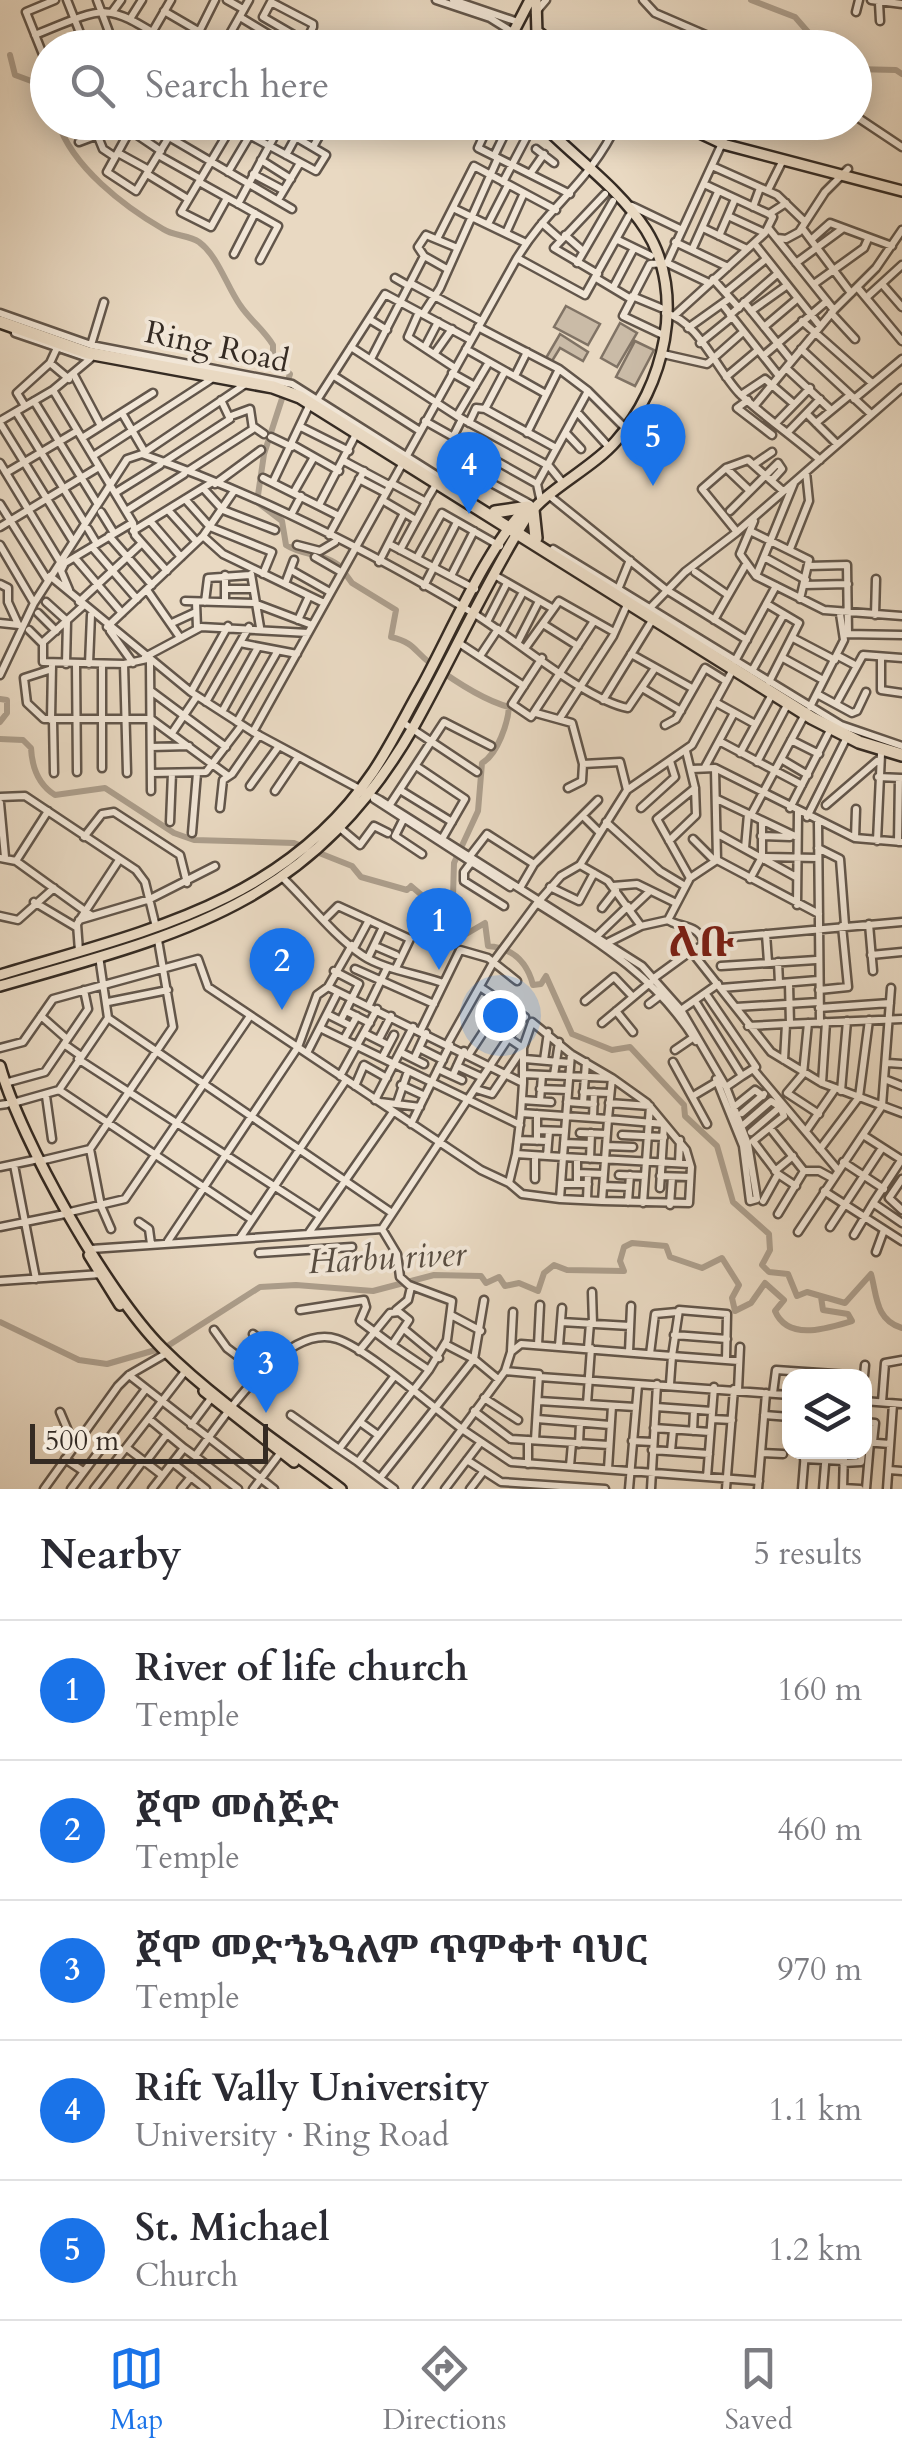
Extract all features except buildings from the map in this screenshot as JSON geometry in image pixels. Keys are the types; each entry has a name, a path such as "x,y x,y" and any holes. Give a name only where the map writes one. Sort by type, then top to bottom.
{"highway":[{"name":"Ring Road","path":"0,319 74,345 284,388 807,710 902,752"},
{"name":"Ring Road","path":"470,499 554,553"},
{"path":"494,512 536,503 536,538"}],"main road":[{"path":"519,30 532,0"},
{"path":"532,0 533,30"},
{"path":"0,986 158,940 283,878 314,854 340,828 412,729 458,642 475,590 500,546 536,503 617,437 642,406 663,354 667,312 658,261 651,240 630,210 554,140"},
{"path":"719,140 847,171"},
{"path":"720,140 902,188"},
{"path":"589,174 609,197 631,211 658,261"},
{"path":"536,503 624,427 650,378 667,312"},
{"path":"0,975 156,928 253,892 366,794 433,665 496,576 515,529"},
{"path":"0,1066 6,1104 37,1160 103,1273 160,1349 212,1397 341,1489"},
{"path":"68,1213 103,1273"},
{"path":"160,1349 332,1489"}],"street":[{"path":"33,30 26,12 55,0"},
{"path":"67,0 79,30"},
{"path":"114,10 121,0"},
{"path":"130,19 142,0"},
{"path":"153,30 171,0"},
{"path":"201,30 215,0"},
{"path":"227,0 244,9"},
{"path":"233,30 248,0"},
{"path":"291,10 292,0"},
{"path":"436,0 512,30"},
{"path":"454,0 512,30"},
{"path":"535,30 546,0"},
{"path":"643,0 655,13 694,30"},
{"path":"856,12 859,0"},
{"path":"281,30 263,18 271,2 314,25 312,30"},
{"path":"880,20 875,2 902,4"},
{"path":"44,30 99,4"},
{"path":"99,4 149,30"},
{"path":"99,4 108,30"},
{"path":"164,11 197,30"},
{"path":"240,18 258,30"},
{"path":"872,128 902,147"},
{"path":"78,142 83,140"},
{"path":"98,140 103,149 188,199"},
{"path":"125,140 107,174 134,190 167,140"},
{"path":"141,140 279,228 260,260"},
{"path":"174,140 292,209"},
{"path":"220,140 188,199 184,216 208,228 227,198"},
{"path":"228,172 248,140"},
{"path":"258,140 318,169 326,155 301,140"},
{"path":"238,204 272,140"},
{"path":"286,155 294,140"},
{"path":"313,147 317,140"},
{"path":"481,140 478,146 496,157 570,194"},
{"path":"475,386 436,352 408,337 448,270 503,140"},
{"path":"488,224 524,140"},
{"path":"310,629 198,628 179,636 148,659 128,664 52,666 24,678 26,703 52,720 151,719 226,775 232,774 517,258 542,222 589,174 608,140"},
{"path":"662,334 622,316 675,242 724,142"},
{"path":"530,174 540,152 554,163"},
{"path":"752,207 784,158"},
{"path":"261,160 291,178"},
{"path":"278,200 300,163"},
{"path":"712,166 786,203 834,270 867,298 902,340"},
{"path":"436,239 472,168 556,210"},
{"path":"777,238 793,237 825,192 847,171"},
{"path":"254,174 284,190"},
{"path":"667,312 731,265 767,231 774,217 704,184"},
{"path":"692,250 718,192"},
{"path":"506,232 524,193"},
{"path":"578,263 608,211 609,197 597,202 554,250 613,288 667,312 688,328 744,398 778,421 820,460"},
{"path":"719,236 734,199"},
{"path":"597,202 608,211"},
{"path":"499,203 516,212"},
{"path":"768,214 786,203"},
{"path":"453,208 526,244"},
{"path":"517,258 585,295 631,211 680,229"},
{"path":"234,254 255,213"},
{"path":"728,216 777,238 856,338"},
{"path":"542,222 583,251"},
{"path":"796,264 830,223 868,239 896,244"},
{"path":"702,228 751,246 766,259 818,329 872,383"},
{"path":"756,404 832,311 896,244 902,230"},
{"path":"448,270 418,249 424,236 455,247"},
{"path":"814,284 868,239"},
{"path":"618,240 658,261 711,281 752,311 789,364 831,410"},
{"path":"675,242 731,265 746,276"},
{"path":"613,288 634,248"},
{"path":"371,359 424,256"},
{"path":"688,328 722,304 766,259"},
{"path":"867,298 902,265"},
{"path":"700,343 777,274"},
{"path":"395,278 434,296 559,369 624,427"},
{"path":"882,284 900,302"},
{"path":"752,311 786,286"},
{"path":"318,397 383,295 452,329 489,362 546,394"},
{"path":"764,327 797,299"},
{"path":"726,376 777,343 827,301"},
{"path":"91,346 104,302"},
{"path":"722,304 779,376"},
{"path":"0,319 91,346 318,397 406,460 435,486 470,499"},
{"path":"0,319 56,350 90,359 210,380 284,388 308,408 355,436 406,460"},
{"path":"370,319 387,330"},
{"path":"802,321 818,329"},
{"path":"425,348 438,322"},
{"path":"436,352 452,329"},
{"path":"663,354 704,364 714,360 743,332"},
{"path":"352,347 463,419 549,466 562,482"},
{"path":"801,349 871,414"},
{"path":"25,406 17,392 50,362 56,350"},
{"path":"515,376 527,352"},
{"path":"90,359 72,377 0,422 97,586 122,612"},
{"path":"816,423 902,359"},
{"path":"50,362 72,377 101,426"},
{"path":"454,437 489,362"},
{"path":"527,432 559,369"},
{"path":"484,409 505,371"},
{"path":"334,376 420,431"},
{"path":"772,435 737,408 744,398 761,379 794,404"},
{"path":"93,456 210,380"},
{"path":"72,596 61,571 127,459 244,385"},
{"path":"778,421 810,388"},
{"path":"642,602 658,595 738,532 901,389"},
{"path":"53,390 142,543 166,570"},
{"path":"536,503 536,484 588,391"},
{"path":"6,473 58,442 101,426 153,392"},
{"path":"788,432 820,399"},
{"path":"221,400 231,416"},
{"path":"34,401 112,535 179,636"},
{"path":"273,482 308,408"},
{"path":"463,419 476,408 484,409 556,448"},
{"path":"112,488 162,463 231,416 250,409 254,427 338,470"},
{"path":"16,412 86,526 94,546 138,599"},
{"path":"577,412 607,445"},
{"path":"122,413 143,452 211,484 257,500 332,538"},
{"path":"807,414 837,444"},
{"path":"425,422 536,484"},
{"path":"126,511 254,427"},
{"path":"301,428 348,451"},
{"path":"566,433 580,449"},
{"path":"319,506 355,436"},
{"path":"464,442 458,464 536,503 630,559 666,589 747,640"},
{"path":"0,683 60,560 150,522 262,450"},
{"path":"756,463 772,452"},
{"path":"291,515 314,458"},
{"path":"0,674 34,603 112,488 136,459 162,463"},
{"path":"738,532 701,492 726,468 748,460 756,463 783,492"},
{"path":"344,461 387,490 426,501"},
{"path":"0,463 60,560"},
{"path":"0,527 100,467"},
{"path":"726,468 750,491"},
{"path":"790,549 809,501 806,472"},
{"path":"297,545 320,551 332,538 339,516 362,475"},
{"path":"263,478 339,516"},
{"path":"730,511 770,478"},
{"path":"756,576 795,482"},
{"path":"211,484 291,515 424,586 500,630 603,700 628,708 656,668"},
{"path":"211,484 223,510 274,530"},
{"path":"400,550 435,486"},
{"path":"387,490 404,513 416,520"},
{"path":"108,628 200,538 234,492"},
{"path":"185,499 210,527 272,552 256,573 251,589 260,627"},
{"path":"0,504 50,578 148,659 222,712 388,806 454,850"},
{"path":"168,510 212,547 256,573 324,604"},
{"path":"379,562 404,513"},
{"path":"417,558 442,514 500,546"},
{"path":"755,516 740,554 745,566 756,576 800,598 844,613 902,616"},
{"path":"150,522 181,556"},
{"path":"424,586 458,522"},
{"path":"396,530 426,539"},
{"path":"451,576 474,531"},
{"path":"750,531 807,558 800,598"},
{"path":"52,666 42,660 43,644 142,543"},
{"path":"389,544 475,590"},
{"path":"0,546 34,603"},
{"path":"554,553 619,587 841,725 902,752"},
{"path":"554,553 626,606 770,698 880,757"},
{"path":"315,557 341,572"},
{"path":"764,558 805,582 848,584"},
{"path":"619,587 630,559"},
{"path":"285,584 294,560"},
{"path":"808,566 847,565 848,584 844,613 847,634 810,707"},
{"path":"714,620 745,566"},
{"path":"291,570 330,592"},
{"path":"695,572 728,594"},
{"path":"198,628 196,612 206,580 256,573"},
{"path":"225,575 225,602"},
{"path":"496,576 552,608"},
{"path":"876,579 876,615"},
{"path":"487,622 506,583"},
{"path":"0,584 8,588 8,602 23,627 43,644"},
{"path":"735,661 776,586"},
{"path":"225,589 251,589"},
{"path":"480,656 523,592"},
{"path":"651,607 658,595"},
{"path":"298,620 309,596"},
{"path":"526,647 559,600 614,632"},
{"path":"185,601 254,603 298,620 310,629"},
{"path":"518,642 539,601"},
{"path":"46,602 66,621 77,772"},
{"path":"767,604 799,623 769,682"},
{"path":"560,718 626,606"},
{"path":"172,623 196,612"},
{"path":"38,613 56,630"},
{"path":"89,664 92,613"},
{"path":"752,672 784,614"},
{"path":"542,658 512,706 531,716 594,621"},
{"path":"603,700 651,622"},
{"path":"0,623 23,627"},
{"path":"543,624 578,646"},
{"path":"172,734 228,626"},
{"path":"206,702 249,627"},
{"path":"108,628 128,664 127,773"},
{"path":"847,634 902,635"},
{"path":"793,638 855,665"},
{"path":"458,642 524,686"},
{"path":"240,643 297,654"},
{"path":"222,712 257,649"},
{"path":"151,773 197,773 213,764 278,652"},
{"path":"631,654 692,688"},
{"path":"836,704 863,655 902,658"},
{"path":"782,658 824,680"},
{"path":"882,658 881,690 902,693"},
{"path":"148,659 151,791"},
{"path":"102,664 102,768"},
{"path":"52,666 54,773"},
{"path":"665,725 681,711 706,668 726,682"},
{"path":"412,1124 449,1044 500,952 550,887 580,865 628,790 686,751 731,673"},
{"path":"642,688 681,711"},
{"path":"151,690 226,747"},
{"path":"816,694 855,713 866,692"},
{"path":"740,753 770,698"},
{"path":"715,702 755,724"},
{"path":"757,762 786,708"},
{"path":"536,713 572,723 583,764 582,781 568,788"},
{"path":"705,767 734,713"},
{"path":"745,848 750,815 803,718"},
{"path":"388,806 446,720 490,746"},
{"path":"402,722 476,772"},
{"path":"790,808 829,732"},
{"path":"792,740 820,754"},
{"path":"807,816 845,740"},
{"path":"720,741 802,786"},
{"path":"151,748 189,746"},
{"path":"250,786 279,746"},
{"path":"669,841 696,815 695,788 686,751"},
{"path":"826,805 880,757 902,752"},
{"path":"275,791 298,757"},
{"path":"877,841 880,757"},
{"path":"781,760 808,775"},
{"path":"641,808 673,780 670,761"},
{"path":"583,764 622,764 628,790"},
{"path":"416,766 465,799 442,839"},
{"path":"692,769 715,768 855,838 900,842 901,778 878,777"},
{"path":"715,768 716,860"},
{"path":"170,822 172,773"},
{"path":"192,833 197,773"},
{"path":"220,808 226,775"},
{"path":"690,878 657,818 695,788"},
{"path":"400,790 452,822"},
{"path":"92,916 16,860 3,858 0,800 22,794 141,876 156,928"},
{"path":"366,794 538,902"},
{"path":"717,799 797,837"},
{"path":"520,888 534,864 598,800"},
{"path":"855,838 856,809"},
{"path":"16,860 48,812"},
{"path":"84,837 102,814 114,812 180,855 187,883"},
{"path":"797,905 798,812"},
{"path":"582,816 600,834"},
{"path":"403,820 395,836 422,854"},
{"path":"750,879 762,858 762,821"},
{"path":"606,822 660,871 685,886"},
{"path":"818,822 816,960 823,1022 822,1084"},
{"path":"340,828 360,845 374,826 388,833"},
{"path":"504,906 464,881 468,858 487,834 534,864"},
{"path":"718,834 797,877"},
{"path":"762,836 797,837"},
{"path":"693,839 716,860 818,914"},
{"path":"818,848 840,860 847,988 818,990"},
{"path":"468,858 581,928 653,980 722,1083 742,1146 753,1202 756,1184 742,1126 722,1083 682,1010 653,980 610,942 581,928"},
{"path":"762,858 818,858"},
{"path":"79,951 78,924 119,860"},
{"path":"668,920 690,878 716,860"},
{"path":"580,865 615,888 641,926"},
{"path":"78,924 150,899 216,866"},
{"path":"550,887 579,901 594,872"},
{"path":"283,878 365,957 388,968 397,966 443,983"},
{"path":"38,899 46,882"},
{"path":"602,908 615,888 632,883 676,903"},
{"path":"0,916 18,920 54,888"},
{"path":"598,936 649,892"},
{"path":"38,899 78,924"},
{"path":"325,919 336,905 410,939 397,966"},
{"path":"167,1242 298,1047 318,995 328,987 369,920"},
{"path":"602,1023 704,944 703,938 684,922 668,920 641,926 610,942"},
{"path":"722,938 902,922"},
{"path":"869,924 872,970"},
{"path":"350,979 375,946 383,927"},
{"path":"766,934 768,962"},
{"path":"0,1167 90,1150 109,1123 174,1023 158,940"},
{"path":"6,1104 59,1090 108,1018 98,945"},
{"path":"375,946 396,955"},
{"path":"414,1058 420,1030 460,950 494,961 517,981"},
{"path":"692,951 748,1026 784,1061 822,1084 902,1114"},
{"path":"872,955 902,952"},
{"path":"0,1048 24,1042 53,999 198,959 208,988 377,1101 395,1108 440,1144 522,1194 560,1199 688,1202 690,1164 680,1142 650,1106 586,1062 571,1058 525,1059"},
{"path":"722,966 816,960"},
{"path":"778,962 779,983"},
{"path":"240,1238 343,1078 370,1023 388,968"},
{"path":"355,969 434,1004"},
{"path":"334,972 359,984"},
{"path":"340,1020 364,974"},
{"path":"585,1001 614,978 633,998"},
{"path":"682,1010 720,986 818,980"},
{"path":"784,1061 789,983"},
{"path":"328,987 523,1078 542,1074 612,1078"},
{"path":"480,987 548,1032 571,1058 560,1199"},
{"path":"798,1232 882,1106 887,1080 891,988"},
{"path":"2,1084 43,1073 88,1009 84,990"},
{"path":"108,1002 168,990"},
{"path":"306,1053 338,991"},
{"path":"649,1004 662,994"},
{"path":"693,1096 756,1067 708,997"},
{"path":"452,1076 503,1002"},
{"path":"736,1007 790,1002 890,1003"},
{"path":"697,1004 742,1076"},
{"path":"820,1149 859,1097 865,1005"},
{"path":"346,1011 370,1023"},
{"path":"616,1012 633,1032"},
{"path":"327,1014 351,1026"},
{"path":"41,1016 80,1057 320,1216"},
{"path":"0,1228 125,1199 250,1016"},
{"path":"344,1039 357,1016"},
{"path":"379,1039 391,1016"},
{"path":"382,1228 468,1102 488,1063 524,1016"},
{"path":"108,1018 392,1212"},
{"path":"710,1026 723,1018"},
{"path":"748,1026 902,1018"},
{"path":"806,1132 838,1090 848,1021"},
{"path":"476,1089 492,1094 523,1048 532,1022"},
{"path":"787,1093 802,1074 808,1023"},
{"path":"320,1028 520,1125"},
{"path":"384,1030 406,1040"},
{"path":"377,1101 406,1040 420,1030"},
{"path":"544,1060 548,1032"},
{"path":"364,1033 388,1045"},
{"path":"382,1058 394,1035"},
{"path":"508,1038 523,1048 525,1059 520,1125 509,1183"},
{"path":"675,1050 694,1038"},
{"path":"554,1076 559,1042"},
{"path":"726,1050 739,1042"},
{"path":"419,1048 443,1060"},
{"path":"400,1052 424,1064"},
{"path":"418,1077 430,1053"},
{"path":"582,1103 586,1062"},
{"path":"673,1062 706,1124"},
{"path":"888,1064 902,1064"},
{"path":"355,1086 364,1066 387,1078"},
{"path":"457,1066 481,1077"},
{"path":"438,1069 462,1080"},
{"path":"753,1069 838,1170"},
{"path":"316,1249 312,1234 320,1216 395,1108 408,1071"},
{"path":"455,1094 467,1071"},
{"path":"540,1101 542,1074"},
{"path":"602,1201 612,1078"},
{"path":"887,1080 902,1086"},
{"path":"401,1085 425,1096"},
{"path":"769,1086 819,1114"},
{"path":"742,1113 769,1086"},
{"path":"540,1089 568,1090"},
{"path":"59,1090 251,1220"},
{"path":"550,1116 552,1090"},
{"path":"734,1107 755,1090 763,1096"},
{"path":"583,1092 610,1092"},
{"path":"593,1118 594,1092"},
{"path":"46,1096 52,1139"},
{"path":"522,1100 552,1102"},
{"path":"742,1126 771,1101 780,1107 784,1116 753,1141 776,1173 796,1186"},
{"path":"567,1102 594,1104"},
{"path":"609,1103 650,1106"},
{"path":"643,1203 650,1106"},
{"path":"395,1108 420,1107"},
{"path":"750,1132 780,1107"},
{"path":"521,1113 664,1123"},
{"path":"537,1141 538,1114"},
{"path":"580,1118 580,1144"},
{"path":"621,1147 622,1120"},
{"path":"660,1188 664,1123"},
{"path":"770,1128 804,1171"},
{"path":"538,1130 564,1132"},
{"path":"547,1156 548,1131"},
{"path":"580,1132 606,1134"},
{"path":"590,1159 591,1133"},
{"path":"854,1234 902,1160 863,1134"},
{"path":"622,1135 680,1142"},
{"path":"632,1162 634,1136"},
{"path":"518,1140 548,1141"},
{"path":"679,1163 680,1142"},
{"path":"564,1143 590,1144"},
{"path":"606,1146 632,1147"},
{"path":"830,1227 882,1148"},
{"path":"90,1150 100,1206 111,1229"},
{"path":"516,1154 690,1164"},
{"path":"535,1156 535,1179"},
{"path":"763,1201 776,1173 793,1156"},
{"path":"577,1184 578,1158"},
{"path":"618,1186 620,1161"},
{"path":"843,1162 884,1188"},
{"path":"14,1165 36,1279"},
{"path":"804,1171 819,1171 832,1178"},
{"path":"778,1214 804,1171"},
{"path":"577,1173 604,1174"},
{"path":"587,1200 588,1174"},
{"path":"619,1175 646,1176"},
{"path":"628,1202 630,1175"},
{"path":"660,1176 690,1178"},
{"path":"670,1204 672,1177"},
{"path":"890,1178 900,1181 889,1198 902,1210"},
{"path":"561,1184 588,1184"},
{"path":"603,1186 629,1187"},
{"path":"644,1188 671,1189"},
{"path":"824,1191 902,1241"},
{"path":"873,1203 902,1223"},
{"path":"139,1222 149,1229 151,1244"},
{"path":"91,1249 382,1228"},
{"path":"359,1351 410,1296 397,1254 382,1228"},
{"path":"876,1252 884,1230"},
{"path":"259,1254 352,1247"},
{"path":"0,1281 103,1273"},
{"path":"358,1462 445,1344 450,1299 404,1282"},
{"path":"586,1404 592,1292"},
{"path":"300,1310 364,1300 366,1307 360,1321 428,1370"},
{"path":"380,1478 474,1359 484,1300"},
{"path":"538,1344 540,1305"},
{"path":"629,1352 631,1306"},
{"path":"559,1346 562,1308"},
{"path":"392,1345 408,1318 395,1311"},
{"path":"417,1489 505,1370 511,1352 513,1312"},
{"path":"670,1384 676,1312"},
{"path":"650,1354 655,1314 727,1314 726,1360"},
{"path":"450,1315 481,1331"},
{"path":"561,1322 630,1326"},
{"path":"214,1330 227,1348 260,1373"},
{"path":"404,1330 438,1358"},
{"path":"253,1334 278,1356"},
{"path":"674,1335 726,1339"},
{"path":"195,1456 278,1356 329,1337 359,1351 499,1458 524,1464 726,1478 758,1485 764,1415 774,1371 782,1372"},
{"path":"445,1344 474,1359 498,1379"},
{"path":"511,1352 521,1344 538,1344 740,1361"},
{"path":"726,1489 740,1348"},
{"path":"44,1489 129,1374 160,1349"},
{"path":"882,1402 885,1363 902,1360"},
{"path":"505,1370 536,1372 540,1377 538,1419 519,1482"},
{"path":"129,1374 274,1489"},
{"path":"65,1459 94,1489 183,1374"},
{"path":"540,1377 782,1394"},
{"path":"339,1449 393,1378"},
{"path":"651,1489 657,1384"},
{"path":"629,1489 638,1385"},
{"path":"704,1489 714,1388"},
{"path":"71,1489 145,1390"},
{"path":"190,1425 212,1397"},
{"path":"484,1398 518,1420"},
{"path":"539,1400 635,1407"},
{"path":"872,1401 898,1404 892,1424 888,1489"},
{"path":"558,1402 558,1421"},
{"path":"608,1469 612,1406"},
{"path":"656,1407 694,1410 732,1420"},
{"path":"692,1431 694,1410"},
{"path":"60,1412 75,1446"},
{"path":"474,1412 510,1439 609,1445"},
{"path":"764,1415 782,1416"},
{"path":"291,1416 394,1489"},
{"path":"149,1419 232,1487"},
{"path":"538,1419 610,1425"},
{"path":"360,1422 378,1435"},
{"path":"576,1488 573,1467 580,1423"},
{"path":"872,1431 874,1423 892,1424"},
{"path":"654,1428 710,1432"},
{"path":"671,1451 673,1430"},
{"path":"122,1489 168,1434"},
{"path":"632,1441 671,1451 708,1454"},
{"path":"872,1442 890,1444"},
{"path":"444,1489 480,1443"},
{"path":"127,1448 162,1476"},
{"path":"152,1489 184,1448"},
{"path":"253,1489 282,1452"},
{"path":"761,1453 782,1454"},
{"path":"802,1489 805,1459"},
{"path":"823,1489 826,1459"},
{"path":"835,1459 861,1462 861,1459"},
{"path":"844,1462 843,1489 863,1489 867,1459"},
{"path":"468,1460 501,1485 519,1482 605,1489"},
{"path":"173,1462 206,1489"},
{"path":"888,1470 902,1472"},
{"path":"470,1489 483,1472"},
{"path":"181,1489 191,1477"}],"shaded area":[{"path":"566,306 600,324 588,345 554,327"},
{"path":"620,323 637,333 617,367 601,358"},
{"path":"560,334 588,352 583,361 560,348 552,361 546,358"},
{"path":"635,341 654,350 635,386 616,377"}],"waterway":[{"path":"751,0 795,17 806,30"},
{"path":"10,55 15,75 30,81"},
{"path":"872,69 896,70 902,74"},
{"path":"66,140 87,170 117,197 163,229 206,248 240,305 273,345 273,359 290,374 264,454 257,502 282,521 286,545 329,559 342,568"},
{"path":"344,572 352,583 396,610 391,637 409,644 468,689 509,707 497,745 482,763 478,811 454,863 453,896"},
{"path":"0,699 7,700 7,713 0,722"},
{"path":"0,739 23,740 31,748 37,775 55,795 105,788 174,833 194,840 294,843 352,866 361,877 407,890 411,886 425,898 436,900 436,908 453,896 460,910 450,919 461,937 485,923 488,946 518,958 533,985 541,984 546,976 572,1034 612,1050 630,1047 684,1105 685,1116 717,1146 733,1202 769,1234 770,1250 762,1265 769,1272 788,1274 797,1296 807,1292 845,1303 871,1274 882,1313 902,1328"},
{"name":"Harbu river","path":"0,1322 79,1360 107,1364 166,1347 260,1287 296,1285 373,1291 434,1275 481,1276 486,1283 499,1277 505,1286 519,1283 538,1291 544,1273 554,1265 567,1270 624,1271 620,1261 624,1247 632,1243 666,1246 670,1257 702,1268 722,1258 739,1285 732,1298 735,1311 751,1303 765,1283 784,1300 775,1311 789,1327 809,1330 852,1321 848,1314 823,1310 821,1297"}],"place":[{"name":"St. Michael","path":"653,486"},
{"name":"Rift Vally University","path":"469,514"},
{"name":"River of life church","path":"439,970"},
{"name":"ጀሞ መስጅድ","path":"282,1010"},
{"name":"ጀሞ መድኀኔዓለም ጥምቀተ ባህር","path":"266,1413"}],"district":[{"name":"ለቡ","path":"701,942"}]}
